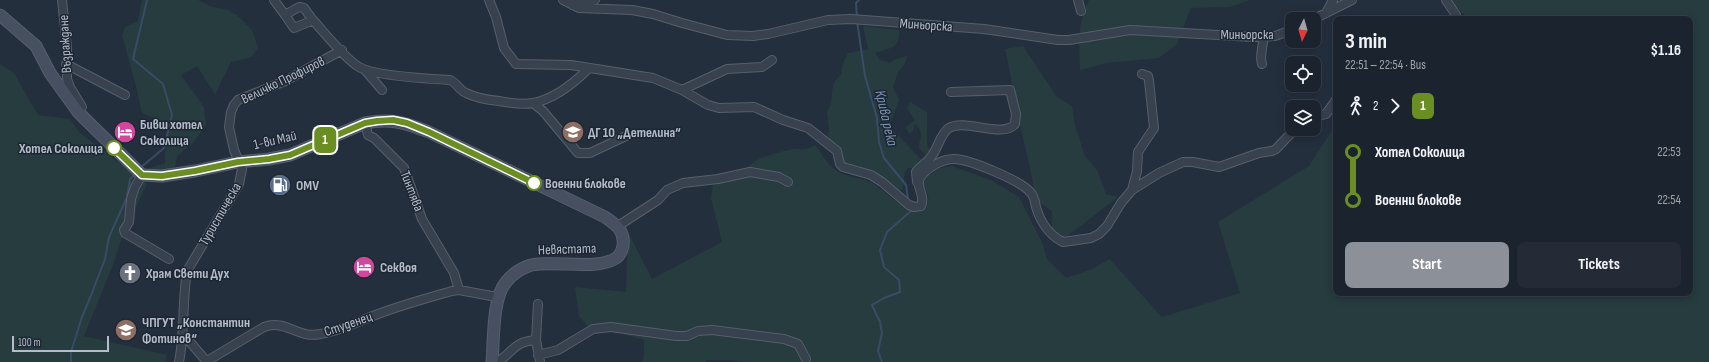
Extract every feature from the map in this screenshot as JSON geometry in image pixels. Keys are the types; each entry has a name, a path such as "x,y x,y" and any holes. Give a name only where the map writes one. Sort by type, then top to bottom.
{"street":[{"name":"Възраждане","path":"62,0 67,79 82,107"},
{"path":"274,0 294,28 311,21 312,19"},
{"path":"489,0 496,17 504,48 516,64 559,64 653,78 682,90 708,105 719,108 754,107 783,120 808,128 838,151 840,164 871,175 882,182 909,205 914,207 921,206 924,199 916,179 916,172 929,160 949,128 958,125 998,129 1010,128 1015,124 1016,114 1010,90 951,92"},
{"name":"Миньорска","path":"563,0 572,5 586,9 632,10 653,14 682,24 727,35 739,36 768,34 828,20 850,19 984,29 1058,40 1069,40 1144,29 1263,37 1275,36 1285,32"},
{"path":"572,5 578,2 595,0"},
{"path":"1078,0 1081,11"},
{"path":"1326,13 1333,0"},
{"path":"1321,16 1352,0"},
{"path":"1446,0 1456,16"},
{"path":"285,15 302,6 312,19 342,50 358,66 365,70 450,80 455,82 459,89 476,97 504,102 533,103 552,96 569,86 588,69"},
{"path":"0,15 36,46 50,73 78,112 139,172 131,199 129,222 125,228 125,233 169,258"},
{"path":"1262,64 1261,59 1264,43 1263,37"},
{"name":"Величко Профиров","path":"238,162 229,127 231,112 238,100 285,81 342,50"},
{"path":"682,90 728,69 762,67 772,60"},
{"path":"66,64 125,96"},
{"path":"365,70 382,90"},
{"path":"1132,190 1137,171 1136,160 1138,152 1154,128 1148,76 1142,74"},
{"path":"533,103 543,111 578,152 590,153 626,136"},
{"path":"1321,115 1326,114 1333,104"},
{"name":"1-ви Май","path":"139,172 162,176 238,162 290,155 365,123 393,120 407,123 422,129 605,217 618,226"},
{"name":"Тинтява","path":"365,123 368,135 374,138 404,168 422,219 454,273 459,290"},
{"path":"919,184 921,176 928,169 945,160 954,159 989,169 1014,181 1031,192 1043,224 1051,234 1063,242 1091,238 1099,234 1107,226 1132,190 1159,173 1183,162 1193,162 1219,167 1276,149 1288,136"},
{"name":"Туристическа","path":"179,362 184,335 185,287 187,271 239,184 242,169 238,162"},
{"path":"618,226 658,200 667,190 683,183 718,179 750,172 779,177 788,182"},
{"name":"Невястата","path":"492,362 498,297 506,282 517,272 529,266 546,263 590,264 607,262 617,258 621,252 624,238 618,226"},
{"name":"Студенец","path":"207,361 264,328 272,325 279,324 310,335 320,334 452,291 459,290 498,297"},
{"path":"538,304 536,340 539,359 558,350 593,329 611,327 676,336 687,336 698,331 712,330 784,339 798,344 806,359"},
{"path":"184,335 207,361"},
{"path":"492,362 503,358 518,344 525,341 536,340"}],"green space":[{"path":"142,0 198,0 210,6 228,10 237,15 252,30 258,48 251,57 231,62 215,94 197,66 181,75 204,107 206,125 193,143 177,156 174,172 145,170 165,163 168,124 142,113 122,35 125,27 138,21"},
{"path":"1089,0 1250,0 1229,7 1191,8 1177,44 1159,58 1106,63 1080,70 1079,43 1082,18"},
{"path":"1450,0 1709,0 1709,362 745,362 706,360 706,362 642,362 644,356 644,340 616,332 593,332 579,316 575,287 626,292 628,232 652,279 722,242 711,199 713,184 749,176 749,166 758,160 778,152 793,149 807,149 815,145 828,164 838,172 872,183 899,203 914,211 921,211 926,207 928,198 923,184 928,176 937,169 952,166 993,181 1019,197 1042,242 1047,259 1066,278 1092,269 1110,259 1162,317 1240,293 1218,222 1309,166 1333,129 1333,296 1693,296 1693,16 1465,16"},
{"path":"863,26 899,30 898,41 893,47 875,53 880,60 889,63 907,56 905,64 898,72 893,87 899,100 889,127 922,160 926,155 919,148 921,136 920,130 915,124 913,131 909,134 906,127 915,120 907,108 910,102 927,112 927,147 937,152 936,162 915,168 908,168 905,172 903,189 896,192 885,184 838,164 834,158 834,152 826,144 829,130 827,112 831,103 834,82 841,74 843,63 848,53 868,49"},
{"path":"1023,46 1057,97 1072,106 1075,125 1085,156 1097,170 1106,194 1118,197 1065,238 1052,230 1052,211 1036,200 1005,49"},
{"path":"0,64 14,73 38,115 70,119 79,132 147,184 123,234 113,265 84,336 167,355 165,361 170,362 0,362"}],"waterway":[{"path":"140,168 164,148 172,115 163,84 133,59 147,0"},
{"name":"Крива река","path":"857,17 856,3 859,0"},
{"name":"Крива река","path":"857,21 865,76 877,118 879,142 884,158 906,185 908,200"},
{"path":"71,362 71,352 82,317 105,259 109,237 127,197 130,179 135,174"},
{"name":"Крива река","path":"882,362 878,351 882,333 880,322 872,305 884,298 900,292 899,280 884,267 880,250 887,232 911,211 910,208"}],"bus line":[{"name":"1","path":"114,148 142,175 162,176 195,171 225,164 290,155 365,123 393,120 407,123 429,132 534,183"}],"place":[{"name":"Бивш хотел Соколица","path":"125,132"},
{"name":"ДГ 10 „Детелина“","path":"573,132"},
{"name":"Хотел Соколица","path":"114,148"},
{"name":"Военни блокове","path":"534,183"},
{"name":"OMV","path":"280,185"},
{"name":"Секвоя","path":"364,267"},
{"name":"Храм Свети Дух","path":"130,273"},
{"name":"ЧПГУТ „Константин Фотинов“","path":"126,330"}]}
